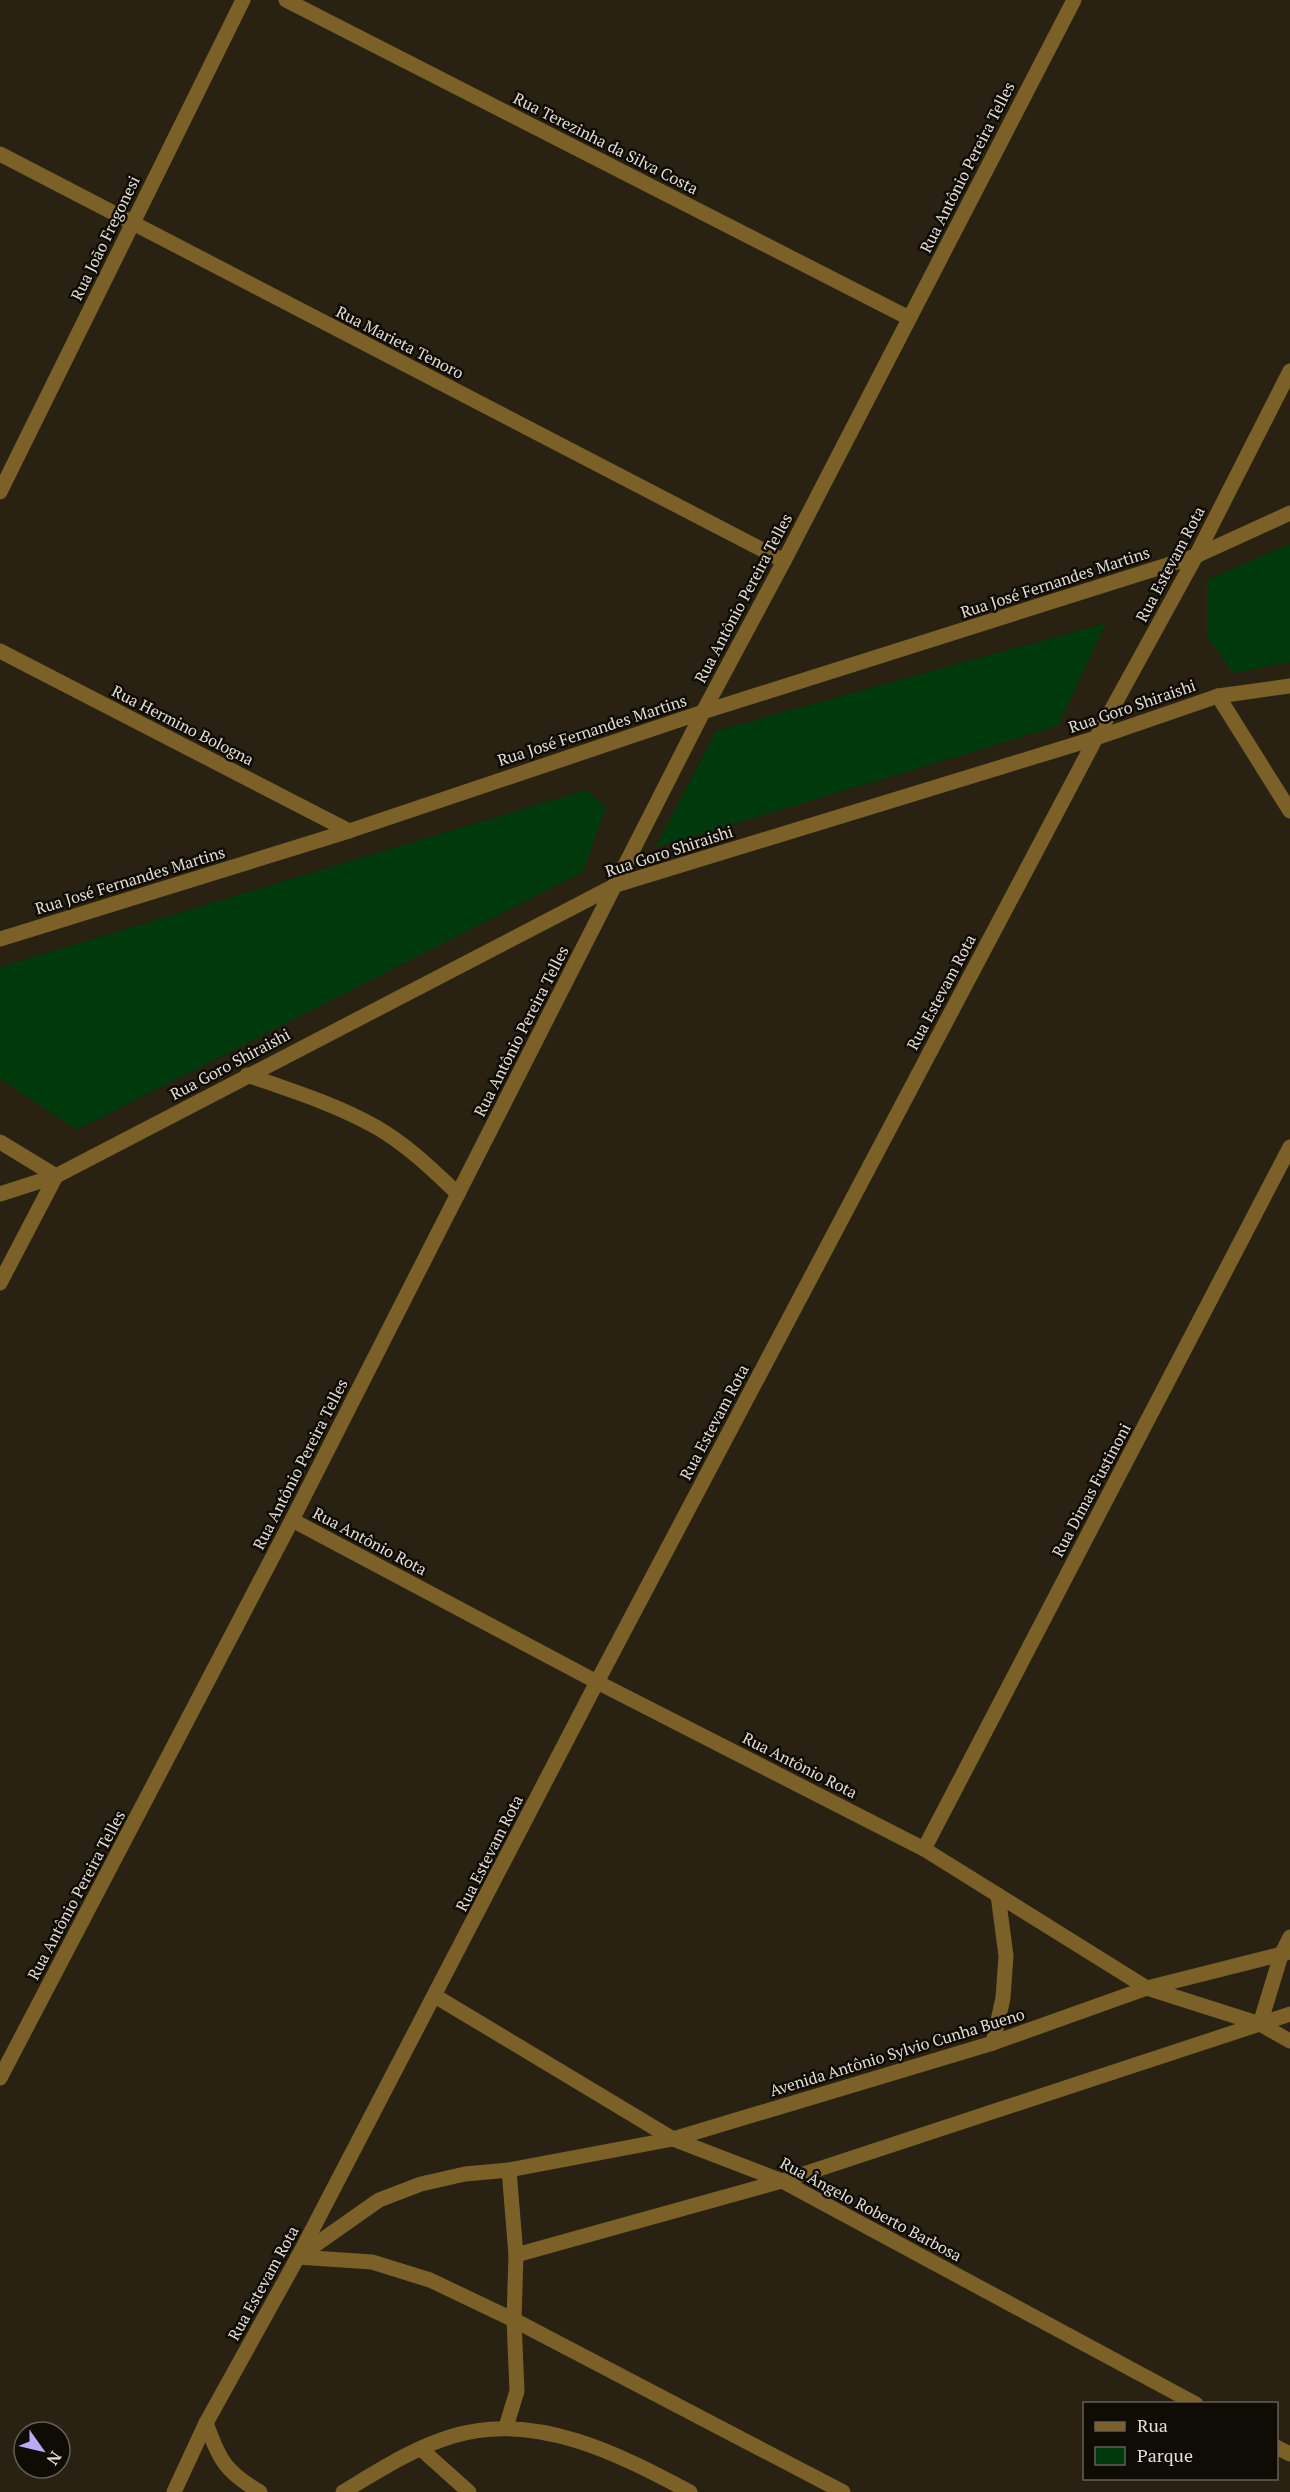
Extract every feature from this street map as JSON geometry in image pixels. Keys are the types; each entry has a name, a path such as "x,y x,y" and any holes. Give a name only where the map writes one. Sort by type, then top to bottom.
{"street":[{"name":"Rua João Fregonesi","path":"0,492 243,0"},
{"name":"Rua Terezinha da Silva Costa","path":"286,0 909,318"},
{"name":"Rua Antônio Pereira Telles","path":"0,2078 292,1520 703,712 784,561 1074,0"},
{"name":"Rua Marieta Tenoro","path":"0,154 784,561"},
{"name":"Rua Estevam Rota","path":"174,2492 207,2423 298,2257 597,1682 1096,738 1196,556 1290,371"},
{"name":"Rua José Fernandes Martins","path":"0,939 349,831 703,712 1196,556 1290,513"},
{"name":"Rua Hermino Bologna","path":"0,651 349,831"},
{"name":"Rua Goro Shiraishi","path":"0,1194 56,1176 616,885 1096,738 1218,696 1290,686"},
{"path":"1218,696 1290,811"},
{"path":"247,1075 321,1102 377,1127 429,1166 458,1194"},
{"path":"0,1142 56,1176 0,1283"},
{"name":"Rua Dimas Fustinoni","path":"924,1849 1290,1147"},
{"name":"Rua Antônio Rota","path":"292,1520 597,1682 924,1849 1147,1988 1260,2024 1290,2041"},
{"path":"993,2043 1002,1998 1006,1956 998,1895"},
{"path":"1260,2024 1290,1937"},
{"name":"Avenida Antônio Sylvio Cunha Bueno","path":"298,2257 379,2200 432,2182 465,2174 509,2170 673,2139 993,2043 1147,1988 1285,1953"},
{"name":"Rua Ângelo Roberto Barbosa","path":"435,1996 673,2139 782,2181 1194,2402"},
{"path":"516,2255 782,2181 1290,2014"},
{"path":"506,2427 517,2391 514,2320 516,2255 509,2170"},
{"path":"298,2257 372,2262 430,2280 514,2320 843,2492"},
{"path":"207,2423 219,2457 229,2470 260,2492"},
{"path":"343,2492 399,2458 453,2436 506,2427 570,2438 633,2462 690,2492"},
{"path":"421,2450 469,2492"}],"green space":[{"path":"1290,544 1290,662 1233,673 1207,637 1207,580"},
{"path":"1106,623 1058,726 655,848 716,731"},
{"path":"586,790 606,808 583,872 77,1130 0,1079 0,967"}]}
